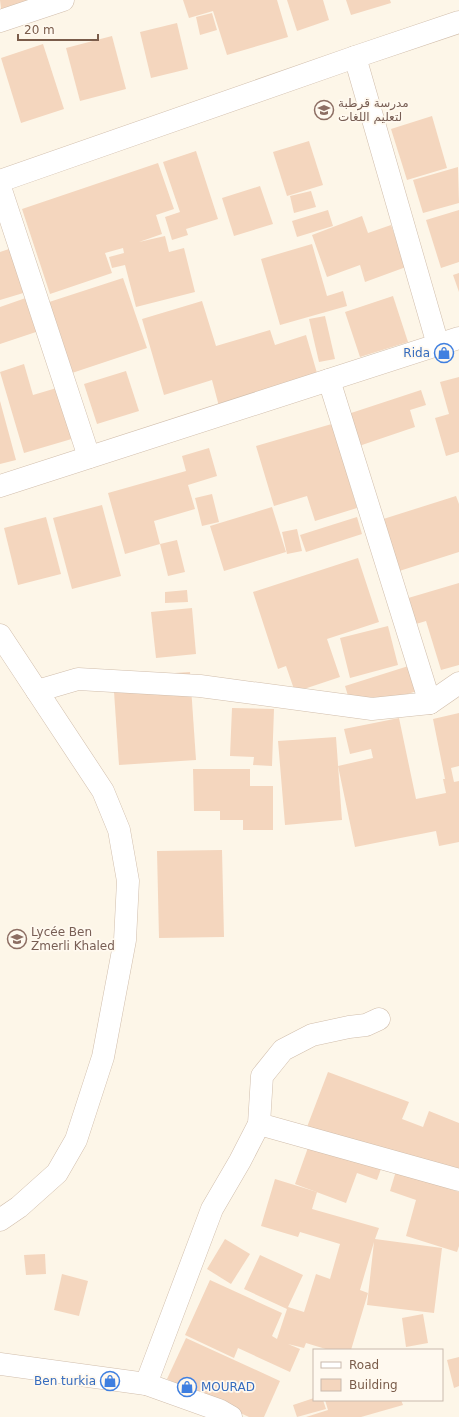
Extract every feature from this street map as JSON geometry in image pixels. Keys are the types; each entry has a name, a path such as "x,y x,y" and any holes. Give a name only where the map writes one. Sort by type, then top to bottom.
{"street":[{"path":"0,21 63,0"},
{"path":"0,181 459,22"},
{"path":"355,57 438,345"},
{"path":"0,188 89,457"},
{"path":"0,486 459,338"},
{"path":"329,380 430,703"},
{"path":"0,635 103,791 119,830 128,881 125,940 103,1057 76,1140 57,1173 19,1207 0,1220"},
{"path":"37,691 78,680 200,686 372,709 430,703 459,683"},
{"path":"146,1384 212,1210 259,1124 262,1076 283,1050 312,1035 366,1026 379,1019"},
{"path":"259,1124 459,1180"},
{"path":"0,1364 146,1384 219,1410 231,1417"}],"building":[{"path":"0,0 53,0 2,16"},
{"path":"183,0 277,0 288,37 227,55 213,11 189,18"},
{"path":"287,0 323,0 329,20 297,31"},
{"path":"346,0 390,0 391,3 351,15"},
{"path":"212,13 217,30 200,35 196,17"},
{"path":"177,23 188,69 151,78 140,32"},
{"path":"112,36 126,89 80,101 66,48"},
{"path":"43,44 64,109 21,123 1,58"},
{"path":"432,116 447,168 407,180 391,129"},
{"path":"309,141 323,185 287,196 273,152"},
{"path":"196,151 218,219 186,229 188,235 172,240 165,217 180,212 163,162"},
{"path":"158,163 174,209 156,215 162,234 139,242 165,236 169,252 184,248 195,292 136,307 125,265 112,268 109,257 124,253 123,248 105,253 112,273 50,294 22,209"},
{"path":"458,167 459,203 423,213 413,180"},
{"path":"260,186 273,224 234,236 222,198"},
{"path":"311,191 316,207 294,213 290,196"},
{"path":"328,210 333,226 297,237 292,221"},
{"path":"459,210 459,262 441,268 426,220"},
{"path":"362,216 368,233 391,225 406,267 365,282 360,265 327,277 312,235"},
{"path":"312,244 327,296 343,291 347,306 280,325 261,259"},
{"path":"15,247 30,291 0,300 0,252"},
{"path":"459,273 459,292 453,275"},
{"path":"123,278 147,348 63,376 48,328 0,344 0,307 40,293 43,304"},
{"path":"393,296 408,342 360,357 345,312"},
{"path":"202,301 216,346 270,330 275,345 306,335 319,380 220,410 212,380 164,395 142,319"},
{"path":"325,316 335,359 319,362 309,319"},
{"path":"24,364 33,395 60,387 75,438 24,453 0,372"},
{"path":"126,371 139,411 97,424 84,384"},
{"path":"459,377 459,452 446,456 435,418 449,414 440,382"},
{"path":"421,390 426,405 410,410 415,427 359,446 348,414"},
{"path":"0,401 16,460 0,464"},
{"path":"342,421 338,444 357,508 315,521 307,496 274,506 256,446"},
{"path":"209,448 217,476 188,485 195,509 154,521 160,544 125,554 108,493 186,471 182,456"},
{"path":"212,494 219,522 202,526 195,498"},
{"path":"456,496 459,504 459,552 393,573 377,521"},
{"path":"102,505 121,576 72,589 53,518"},
{"path":"272,507 286,552 224,571 210,526"},
{"path":"46,517 61,574 18,585 4,528"},
{"path":"357,517 362,534 306,552 300,535"},
{"path":"297,529 302,551 287,554 282,532"},
{"path":"177,540 185,572 168,576 160,544"},
{"path":"358,558 379,622 327,639 340,677 295,692 286,666 278,669 253,592"},
{"path":"459,583 459,665 441,670 426,621 406,627 398,601"},
{"path":"187,590 188,602 165,603 165,592"},
{"path":"192,608 196,654 156,658 151,612"},
{"path":"388,626 398,665 350,678 340,638"},
{"path":"418,663 426,688 353,712 345,686"},
{"path":"190,672 196,760 119,765 113,677"},
{"path":"232,708 274,709 272,766 253,765 254,757 230,756"},
{"path":"459,713 459,766 451,768 454,782 459,781 459,842 439,846 436,831 355,847 338,766 373,758 371,749 350,754 344,729 399,718 416,799 446,793 443,779 445,779 433,719"},
{"path":"336,737 342,820 285,825 278,741"},
{"path":"193,769 250,769 250,786 273,786 273,830 243,830 243,820 220,820 220,811 194,811"},
{"path":"222,850 224,937 159,938 157,851"},
{"path":"328,1072 409,1102 402,1119 423,1127 429,1111 459,1123 459,1184 307,1127"},
{"path":"310,1142 381,1169 377,1180 357,1173 346,1203 295,1184"},
{"path":"396,1171 459,1192 459,1246 457,1252 406,1236 416,1200 390,1191"},
{"path":"275,1179 317,1192 312,1209 379,1228 375,1239 442,1248 434,1313 367,1305 374,1242 360,1290 368,1293 351,1349 326,1349 306,1343 304,1348 288,1344 300,1349 290,1372 238,1348 234,1358 185,1335 210,1280 282,1313 272,1336 277,1339 287,1309 244,1289 260,1255 303,1275 288,1307 304,1312 316,1274 330,1279 340,1244 300,1232 298,1237 261,1226"},
{"path":"225,1239 250,1254 231,1284 207,1269"},
{"path":"45,1254 46,1274 26,1275 24,1255"},
{"path":"62,1274 88,1281 79,1316 54,1310"},
{"path":"423,1314 428,1343 406,1347 402,1318"},
{"path":"186,1338 280,1381 264,1417 249,1417 167,1379"},
{"path":"459,1357 459,1386 454,1388 447,1360"},
{"path":"313,1398 313,1401 323,1401 326,1409 297,1417 293,1405"},
{"path":"325,1401 401,1401 403,1405 361,1417 306,1417 328,1410"}],"place":[{"name":"مدرسة قرطبة لتعليم اللغات","path":"324,110"},
{"name":"Rida","path":"444,353"},
{"name":"Lycée Ben Zmerli Khaled","path":"17,939"},
{"name":"Ben turkia","path":"110,1381"},
{"name":"MOURAD","path":"187,1387"}]}
